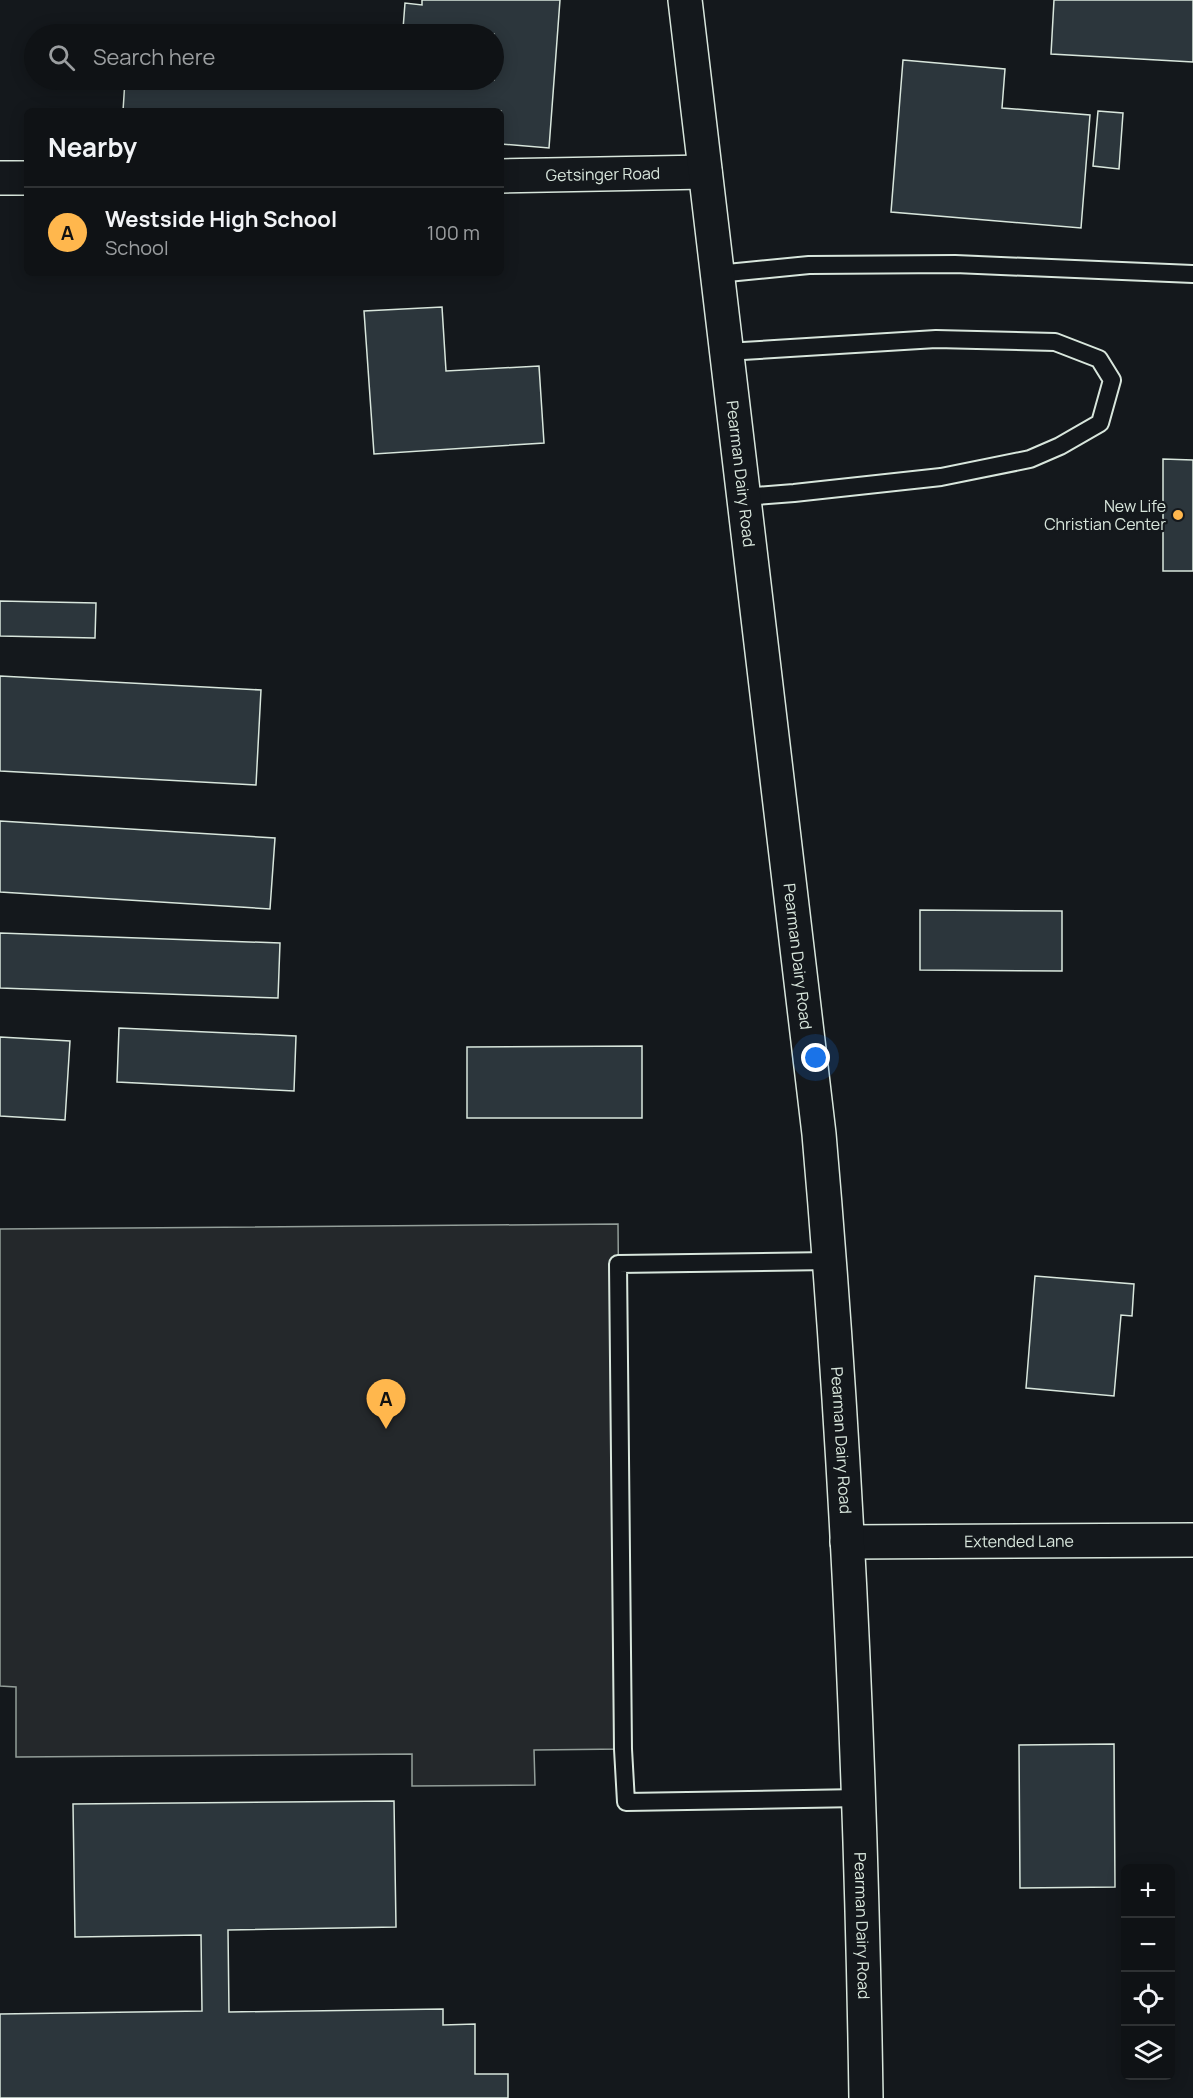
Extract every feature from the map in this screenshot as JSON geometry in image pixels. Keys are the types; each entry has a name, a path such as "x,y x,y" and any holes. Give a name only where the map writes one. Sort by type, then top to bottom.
{"main road":[{"name":"Pearman Dairy Road","path":"685,0 819,1134 830,1260 847,1542 864,1906 866,2098"},
{"name":"Getsinger Road","path":"504,176 705,172"},
{"path":"0,178 24,178"},
{"name":"Extended Lane","path":"847,1542 1193,1540"}],"lane":[{"path":"717,274 809,265 956,264 1193,274"},
{"path":"726,352 936,339 1055,342 1099,359 1112,380 1100,423 1060,446 1030,459 941,477 744,497"},
{"path":"830,1260 618,1264 623,1749 626,1802 859,1798"}],"shaded area":[{"path":"618,1224 623,1749 534,1750 535,1785 412,1786 412,1754 16,1757 16,1687 0,1686 0,1229"}],"building":[{"path":"422,0 560,0 549,148 504,144 504,108 123,108 124,90 504,90 504,24 403,24 405,3 422,5"},
{"path":"1054,0 1193,0 1193,62 1051,54"},
{"path":"903,60 1005,69 1002,108 1090,115 1081,228 891,212"},
{"path":"1098,111 1123,113 1119,169 1093,166"},
{"path":"442,307 446,371 539,366 544,443 374,454 364,311"},
{"name":"New Life Christian Center","path":"1163,459 1193,460 1193,571 1163,571"},
{"path":"0,601 96,603 95,638 0,636"},
{"path":"0,676 261,690 256,785 0,771"},
{"path":"0,821 275,838 270,909 0,892"},
{"path":"920,910 1062,911 1062,971 920,970"},
{"path":"0,933 280,943 278,998 0,988"},
{"path":"119,1028 296,1036 294,1091 117,1082"},
{"path":"0,1037 70,1041 65,1120 0,1116"},
{"path":"642,1046 642,1118 467,1118 467,1047"},
{"path":"1035,1276 1134,1284 1132,1316 1121,1315 1114,1396 1026,1388"},
{"path":"1114,1744 1115,1887 1020,1888 1019,1745"},
{"path":"394,1801 396,1927 228,1930 229,2012 443,2009 443,2025 475,2024 475,2074 508,2074 508,2098 0,2098 0,2014 202,2011 201,1935 75,1937 73,1804"}],"place":[{"name":"New Life Christian Center","path":"1178,515"},
{"name":"Westside High School","path":"386,1429"}]}
